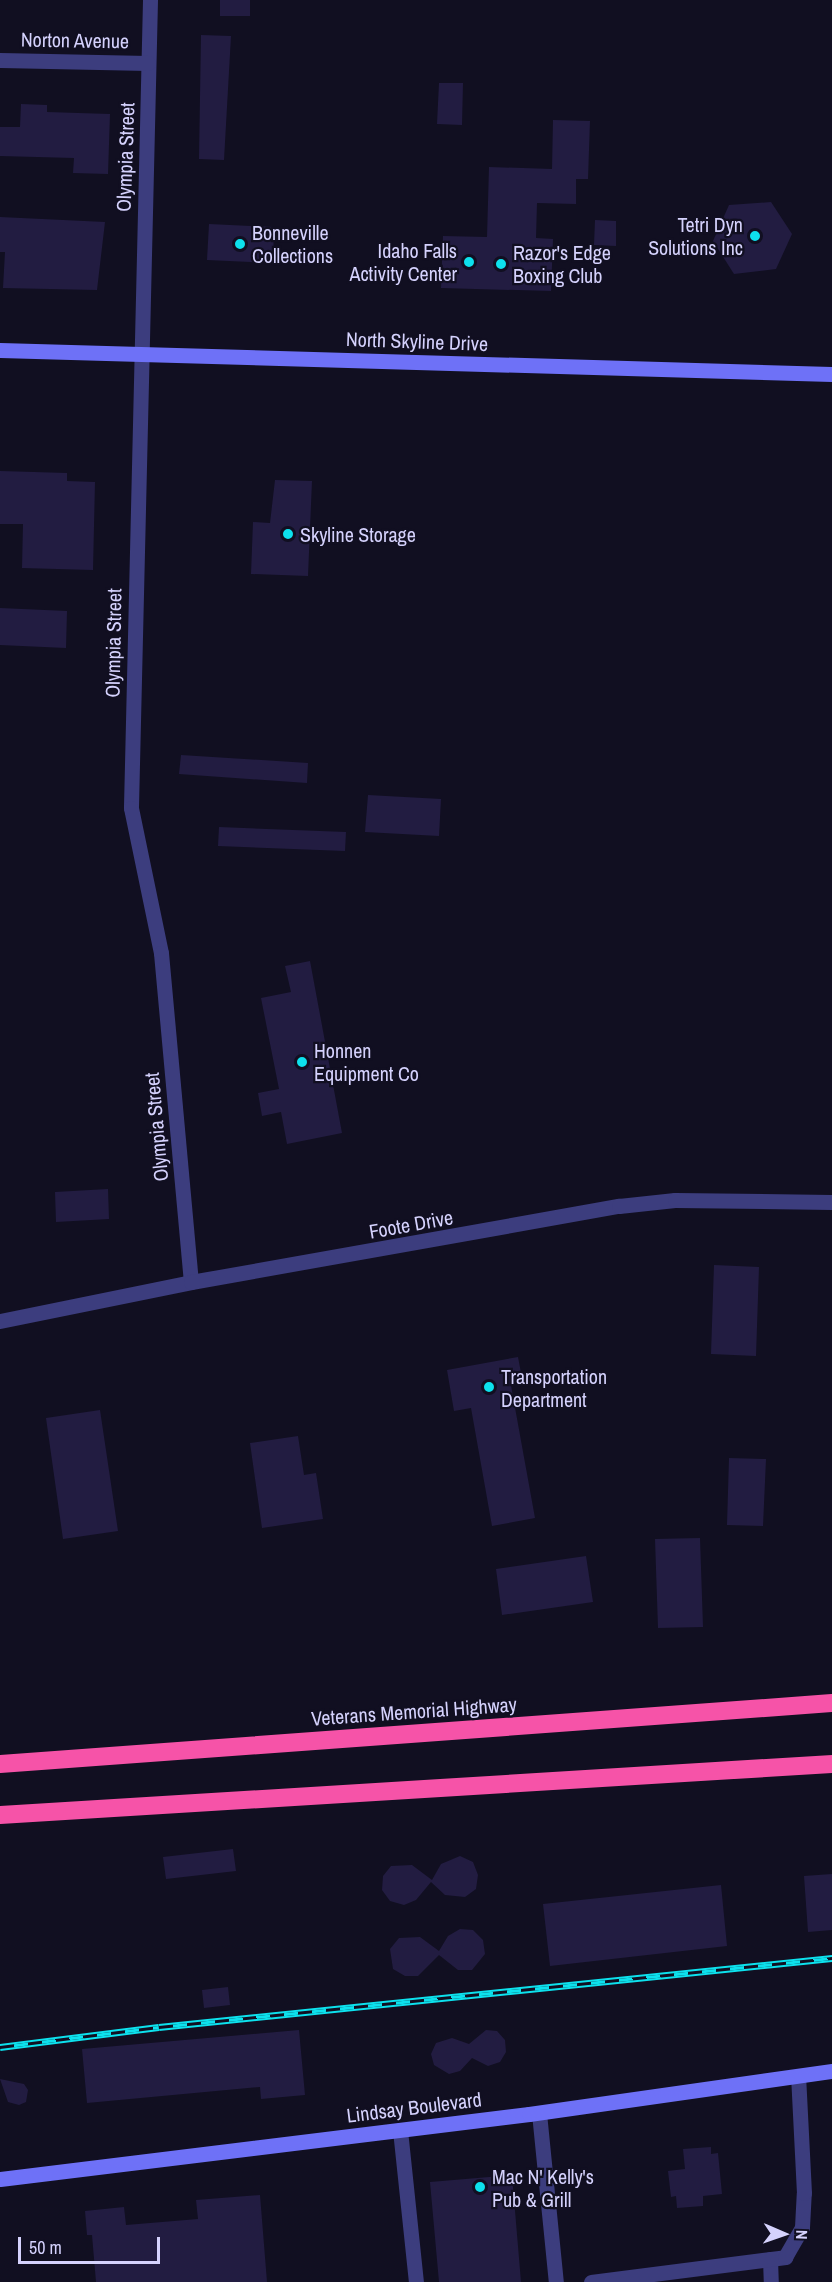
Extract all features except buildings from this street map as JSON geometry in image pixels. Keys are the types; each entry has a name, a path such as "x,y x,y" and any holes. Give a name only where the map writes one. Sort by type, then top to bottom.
{"highway":[{"name":"Veterans Memorial Highway","path":"0,1764 832,1703"},
{"path":"0,1815 832,1764"}],"street":[{"name":"Olympia Street","path":"150,0 131,808 161,952 191,1282"},
{"name":"Norton Avenue","path":"0,60 148,63"},
{"name":"North Skyline Drive","path":"0,350 832,374"},
{"name":"Foote Drive","path":"0,1321 191,1282 620,1206 675,1200 832,1202"},
{"name":"Lindsay Boulevard","path":"0,2179 539,2113 832,2071"},
{"path":"591,2282 686,2277 785,2257 802,2227 798,2076"},
{"path":"539,2113 556,2282"},
{"path":"400,2130 416,2282"},
{"path":"770,2259 771,2282"}],"railway":[{"path":"0,2047 159,2027 832,1958"}],"place":[{"name":"Tetri Dyn Solutions Inc","path":"755,236"},
{"name":"Bonneville Collections","path":"240,244"},
{"name":"Idaho Falls Activity Center","path":"469,262"},
{"name":"Razor's Edge Boxing Club","path":"501,264"},
{"name":"Skyline Storage","path":"288,534"},
{"name":"Honnen Equipment Co","path":"302,1062"},
{"name":"Transportation Department","path":"489,1387"},
{"name":"Mac N' Kelly's Pub & Grill","path":"480,2187"}]}
